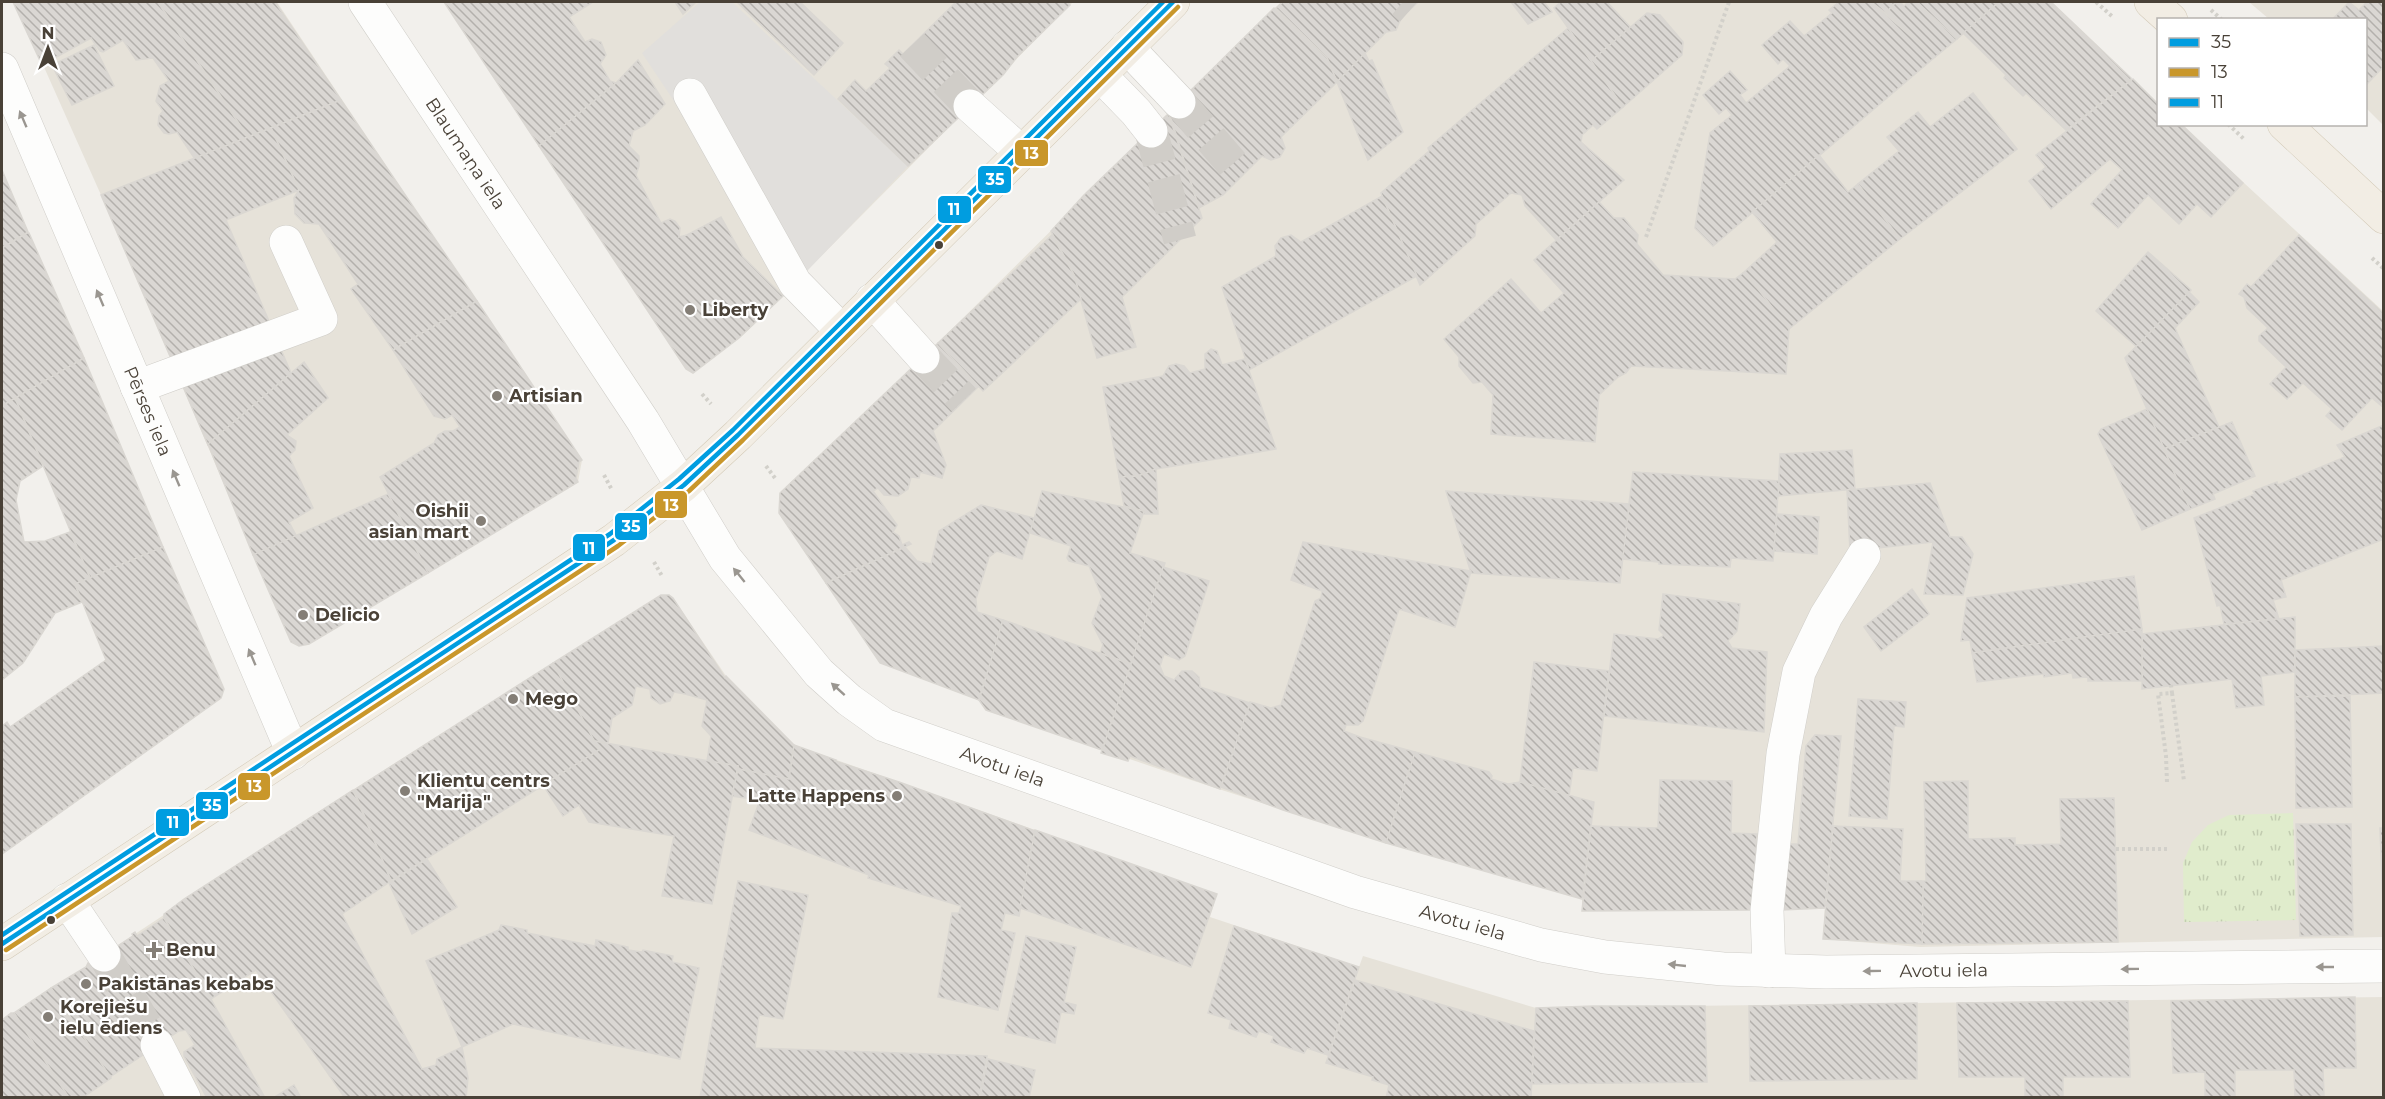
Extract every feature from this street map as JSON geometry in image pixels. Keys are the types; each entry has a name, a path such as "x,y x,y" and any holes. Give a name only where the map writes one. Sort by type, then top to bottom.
{"main road":[{"path":"2,944 614,540 684,485 1173,2"},
{"path":"2151,2 2169,18"},
{"path":"2286,126 2384,217"}],"street":[{"name":"Blaumaņa iela","path":"364,2 684,485"},
{"path":"1127,47 1179,102"},
{"name":"Pērses iela","path":"2,69 293,753"},
{"path":"1100,75 1136,112 1150,131"},
{"path":"690,95 795,283 842,331"},
{"path":"970,106 1021,152"},
{"path":"137,387 321,319 285,242"},
{"path":"873,300 924,357"},
{"name":"Avotu iela","path":"684,485 725,558 819,673 849,700 884,725 1355,892 1541,945 1605,957 1723,969 1769,971 2384,966"},
{"path":"1769,971 1767,910 1781,765 1799,672 1826,616 1864,555"},
{"path":"67,900 104,955"},
{"path":"157,1045 184,1098"}],"path":[{"path":"1646,237 1729,2"},
{"path":"702,394 711,404"},
{"path":"764,464 775,478"},
{"path":"604,475 612,490"},
{"path":"654,562 662,576"},
{"path":"2171,685 2184,781"},
{"path":"2167,782 2158,694 2172,693"},
{"path":"2116,849 2168,849"}],"shaded area":[{"path":"15,2 277,2 582,460 578,482 309,644 299,646 291,642 101,195"},
{"path":"444,2 1073,2 748,330 693,373 686,369"},
{"path":"700,2 732,2 908,166 783,296 672,98 642,53"},
{"path":"1281,2 2048,2 2157,102 2157,126 2182,126 2383,311 2383,937 1920,947 1823,939 1825,908 1582,911 1582,899 1386,843 986,710 979,699 880,663 779,513 780,493 938,343"},
{"path":"2249,2 2383,2 2383,125 2367,109 2367,18 2268,18"},
{"path":"661,595 669,595 673,598 726,676 794,745 1217,894 1210,917 1359,967 1363,956 1536,1008 2384,997 2383,1098 2,1098 2,1022 351,791"}],"green space":[{"path":"2293,813 2296,920 2184,922 2183,863 2192,842 2208,825 2229,815"}],"building":[{"path":"13,2 158,2 248,137 195,159 177,132 164,133 158,125 159,116 163,111 156,101 160,86 169,81 153,58 136,60 123,40 103,52 91,38 42,65"},
{"path":"158,2 275,2 341,100 248,137"},
{"path":"444,2 593,2 569,17 585,42 592,39 601,42 606,55 600,64 610,81 616,83 539,146"},
{"path":"675,2 696,2 683,14"},
{"path":"737,2 800,2 843,43 814,75"},
{"path":"956,2 1067,2 1070,5 1017,57 1003,75 908,166 838,99 855,80 866,91 890,68 885,64 899,50 903,54"},
{"path":"1283,2 1418,2 1401,18 1396,30 1386,32 1337,82 1327,58 1276,8"},
{"path":"1511,2 1544,2 1552,12 1528,24"},
{"path":"1561,2 1607,2 1631,28 1591,61 1554,8"},
{"path":"1839,2 1871,2 1935,57 1713,246 1695,228 1710,133 1732,115 1726,108 1719,114 1703,95 1730,71 1747,90 1740,95 1746,103 1790,66 1783,59 1778,64 1762,45 1790,21 1804,36 1832,13 1829,10"},
{"path":"1871,2 1896,2 1886,13"},
{"path":"1896,2 1904,6 1908,2 1917,2 1957,39 1935,57 1886,13"},
{"path":"1917,2 1999,2 1957,39"},
{"path":"1999,2 2051,2 2131,80 2066,130 2026,93 2023,96 2004,78 2006,75 1963,33"},
{"path":"2349,2 2359,10 2367,2 2384,2 2384,66 2367,84 2367,18 2334,18"},
{"path":"1274,8 1327,58 1337,82 1281,137 1285,148 1280,157 1271,160 1262,156 1223,195 1199,208 1169,112"},
{"path":"1647,13 1660,15 1683,42 1682,55 1623,107 1591,61"},
{"path":"1568,28 1623,107 1597,129 1593,125 1582,135 1581,142 1624,180 1556,240 1525,206 1522,195 1511,193 1476,224 1475,236 1420,285 1381,193 1429,151 1428,148"},
{"path":"94,45 114,86 72,105 52,65"},
{"path":"1365,53 1369,61 1372,60 1403,132 1368,160 1337,82"},
{"path":"638,60 665,104 645,125 633,131 629,146 639,156 636,175 661,223 670,219 675,221 680,228 679,237 721,217 743,257 783,296 739,338 693,373 686,369 539,146 616,83"},
{"path":"2133,79 2157,103 2157,126 2183,126 2243,183 2211,217 2197,204 2179,224 2148,195 2118,228 2091,204 2122,170 2110,159 2051,209 2029,181 2046,167 2036,155"},
{"path":"1973,93 2017,149 1900,239 1858,184 1899,151 1887,137 1918,112 1930,127"},
{"path":"341,100 477,301 393,350 351,289 358,284 319,224 304,223 295,214 294,198 299,190 271,128"},
{"path":"1169,115 1202,218 1122,297 1136,347 1097,358 1074,275 1051,231 1084,195"},
{"path":"271,128 299,190 226,220 291,373 208,445 101,195"},
{"path":"1819,155 1848,192 1858,184 1900,239 1789,329 1743,273 1777,242 1752,212"},
{"path":"2,170 28,232 2,248"},
{"path":"1382,196 1417,276 1249,370 1222,287 1276,256 1275,246 1281,238 1291,235 1301,242"},
{"path":"1599,202 1614,218 1624,218 1638,235 1637,244 1663,275 1735,279 1743,273 1789,329 1786,374 1631,366 1626,373 1618,377 1599,395 1595,442 1491,434 1493,395 1482,382 1473,383 1459,366 1459,357 1444,339 1511,279 1541,313 1564,293 1534,260"},
{"path":"29,233 84,358 2,406 2,248"},
{"path":"1052,235 1074,275 1081,299 983,391 938,343"},
{"path":"2299,235 2384,314 2384,408 2372,398 2342,430 2326,416 2332,409 2303,383 2287,399 2270,384 2286,367 2259,341 2259,336 2268,328 2247,308 2244,297 2239,294 2247,284 2251,287"},
{"path":"2148,252 2191,290 2137,347 2096,311"},
{"path":"2189,292 2199,302 2175,328 2219,427 2164,449 2125,358"},
{"path":"477,301 582,460 579,462 576,478 578,482 428,573 380,477 434,443 438,435 460,427 452,415 445,419 434,416 393,350"},
{"path":"938,343 978,387 933,431 946,465 942,478 920,472 919,478 911,477 908,489 898,496 884,495 878,488 873,491 897,525 893,532 899,536 902,545 909,542 911,544 826,583 779,513 780,493"},
{"path":"1211,349 1217,351 1222,365 1245,359 1276,449 1156,469 1138,476 1119,477 1103,387 1163,376 1169,366 1176,364 1184,366 1190,373 1205,369 1205,354"},
{"path":"84,358 163,547 90,578 15,398"},
{"path":"304,362 328,398 287,435 296,441 295,450 289,456 313,508 289,522 297,537 253,555 208,444"},
{"path":"15,398 43,466 20,481 16,500 24,542 45,541 70,532 90,578 75,584 82,602 55,613 23,663 2,680 2,406"},
{"path":"2147,409 2190,509 2142,530 2098,434 2101,429"},
{"path":"2232,422 2255,476 2213,494 2215,499 2190,509 2164,449"},
{"path":"2384,425 2384,539 2281,580 2286,597 2273,600 2279,619 2224,624 2220,605 2217,606 2194,518 2255,494 2253,491 2277,482 2278,485 2345,457 2337,445"},
{"path":"1852,450 1855,489 1778,496 1780,454"},
{"path":"1156,469 1158,514 1142,514 1144,511 1124,506 1119,477 1138,476"},
{"path":"1633,472 1779,481 1773,561 1731,558 1730,567 1659,564 1659,562 1622,559"},
{"path":"1930,483 1950,537 1962,537 1973,554 1963,595 1924,594 1933,542 1850,551 1847,490"},
{"path":"1042,491 1144,511 1130,553 1165,563 1131,664 1100,653 1103,645 1092,623 1102,597 1089,566 1069,561 1067,558 1071,546 1030,533"},
{"path":"1446,491 1629,504 1620,583 1471,573"},
{"path":"388,494 428,573 309,644 299,646 291,642 253,555"},
{"path":"981,505 1034,518 1022,559 997,551 989,557 976,599 977,612 1003,620 979,700 880,663 826,583 905,547 917,561 931,564 939,531"},
{"path":"1777,514 1819,517 1817,554 1774,551"},
{"path":"1303,542 1471,571 1455,627 1399,609 1363,721 1358,725 1346,725 1344,731 1415,752 1386,843 1283,810 1221,787 1250,702 1271,708 1281,705 1315,601 1321,598 1322,591 1291,580"},
{"path":"163,547 224,689 221,698 2,854 2,726 7,722 10,727 106,660 75,584"},
{"path":"1163,567 1209,581 1185,656 1179,660 1164,654 1160,666 1164,676 1174,680 1182,671 1192,671 1199,677 1200,687 1250,703 1220,789 1130,756 1128,761 1101,753"},
{"path":"2134,576 2142,629 1972,653 1970,640 1961,641 1967,598"},
{"path":"1912,589 1929,614 1881,651 1864,627"},
{"path":"1663,594 1740,604 1737,631 1728,641 1732,648 1767,652 1764,732 1604,716 1614,634 1658,639 1664,635 1659,630"},
{"path":"661,595 669,595 673,598 725,678 726,676 794,745 789,779 707,761 711,736 702,726 707,700 685,694 674,692 670,701 660,704 651,698 650,689 636,686 632,705 612,718 608,743 594,741 553,663"},
{"path":"2295,617 2295,672 2261,676 2264,705 2236,708 2232,679 2142,689 2142,634"},
{"path":"1003,620 1131,664 1102,750 986,710 979,700"},
{"path":"2142,629 2142,681 2088,681 2088,677 2073,678 2072,673 1977,682 1972,653"},
{"path":"2384,646 2384,693 2295,697 2295,650"},
{"path":"1534,662 1609,671 1597,771 1573,768 1569,796 1520,782"},
{"path":"553,663 599,750 391,881 354,790"},
{"path":"2350,696 2352,807 2296,808 2295,697"},
{"path":"1858,699 1906,702 1904,727 1894,726 1887,819 1849,816"},
{"path":"1815,735 1841,736 1825,908 1782,910 1786,844 1798,844 1806,746"},
{"path":"594,741 738,766 712,904 662,896 674,836 589,822 579,805 563,816 543,785 599,750"},
{"path":"794,745 1035,831 1019,916 1005,913 1001,930 1015,933 998,1010 938,997 952,913 959,913 961,906 868,878 869,875 749,830 760,800 732,796 738,769 789,779"},
{"path":"1415,752 1489,772 1491,779 1508,784 1520,782 1594,802 1582,899 1386,843"},
{"path":"1660,780 1732,781 1731,833 1757,834 1752,910 1582,911 1591,826 1658,828"},
{"path":"1968,781 1968,839 2015,838 2015,845 2061,844 2060,799 2114,798 2118,942 1922,944 1923,885 1921,881 1926,881 1924,782"},
{"path":"353,790 391,881 342,914 422,1069 436,1065 437,1059 462,1047 468,1078 466,1098 345,1098 256,970 211,999 164,918 164,914 184,899"},
{"path":"2296,824 2351,824 2353,935 2300,936"},
{"path":"1833,826 1903,829 1900,881 1921,881 1923,885 1922,944 1823,939"},
{"path":"2380,828 2384,828 2384,931"},
{"path":"1035,830 1217,894 1191,967 1020,908"},
{"path":"427,859 457,907 412,934 389,883"},
{"path":"738,881 808,895 783,1019 759,1015 755,1048 987,1056 979,1098 700,1098"},
{"path":"164,918 265,1098 207,1098 184,1056 184,1052 195,1045 186,1030 179,1031 110,1077 51,988 86,967 88,963 90,965 133,936 135,932 137,936"},
{"path":"501,925 527,930 527,933 595,946 596,940 628,947 628,950 642,952 643,950 673,956 672,962 699,968 680,1059 513,1024 462,1047 426,961 499,930"},
{"path":"1234,926 1359,967 1328,1055 1307,1048 1304,1053 1271,1042 1274,1036 1259,1031 1256,1037 1229,1028 1231,1020 1208,1013"},
{"path":"1026,936 1076,947 1064,1002 1076,1005 1074,1014 1061,1012 1055,1043 1005,1032"},
{"path":"1355,980 1534,1031 1531,1098 1386,1098 1389,1085 1372,1080 1373,1077 1326,1063"},
{"path":"51,988 111,1078 82,1098 69,1098 14,1013"},
{"path":"2355,997 2356,1068 2323,1068 2324,1096 2295,1097 2294,1070 2235,1070 2235,1098 2205,1098 2205,1072 2173,1073 2171,1001"},
{"path":"2128,1001 2130,1077 2063,1077 2063,1098 2025,1098 2025,1077 1959,1077 1957,1003"},
{"path":"1917,1003 1917,1079 1750,1081 1749,1006"},
{"path":"1705,1006 1707,1082 1532,1084 1536,1008"},
{"path":"14,1013 69,1098 2,1098 2,1020"},
{"path":"988,1059 1035,1070 1029,1098 980,1098"},
{"path":"294,1085 301,1098 273,1098"}],"tunnel":[{"path":"1403,2 1411,9"},
{"path":"912,45 970,106"},
{"path":"1179,102 1242,175"},
{"path":"1151,131 1180,240"},
{"path":"923,357 964,400"},
{"path":"104,955 157,1045"}],"transit line":[{"name":"11","path":"2,935 610,534 679,479 733,430 1163,2"},
{"name":"35","path":"2,944 614,540 684,485 738,435 1173,2"},
{"name":"13","path":"6,950 618,546 689,491 1178,7"}],"place":[{"name":"Liberty","path":"690,310"},
{"name":"Artisian","path":"497,396"},
{"name":"Oishii asian mart","path":"481,521"},
{"name":"Delicio","path":"303,615"},
{"name":"Mego","path":"513,699"},
{"name":"Klientu centrs \"Marija\"","path":"405,791"},
{"name":"Latte Happens","path":"897,796"},
{"name":"Benu","path":"154,950"},
{"name":"Pakistānas kebabs","path":"86,984"},
{"name":"Korejiešu ielu ēdiens","path":"48,1017"}]}
